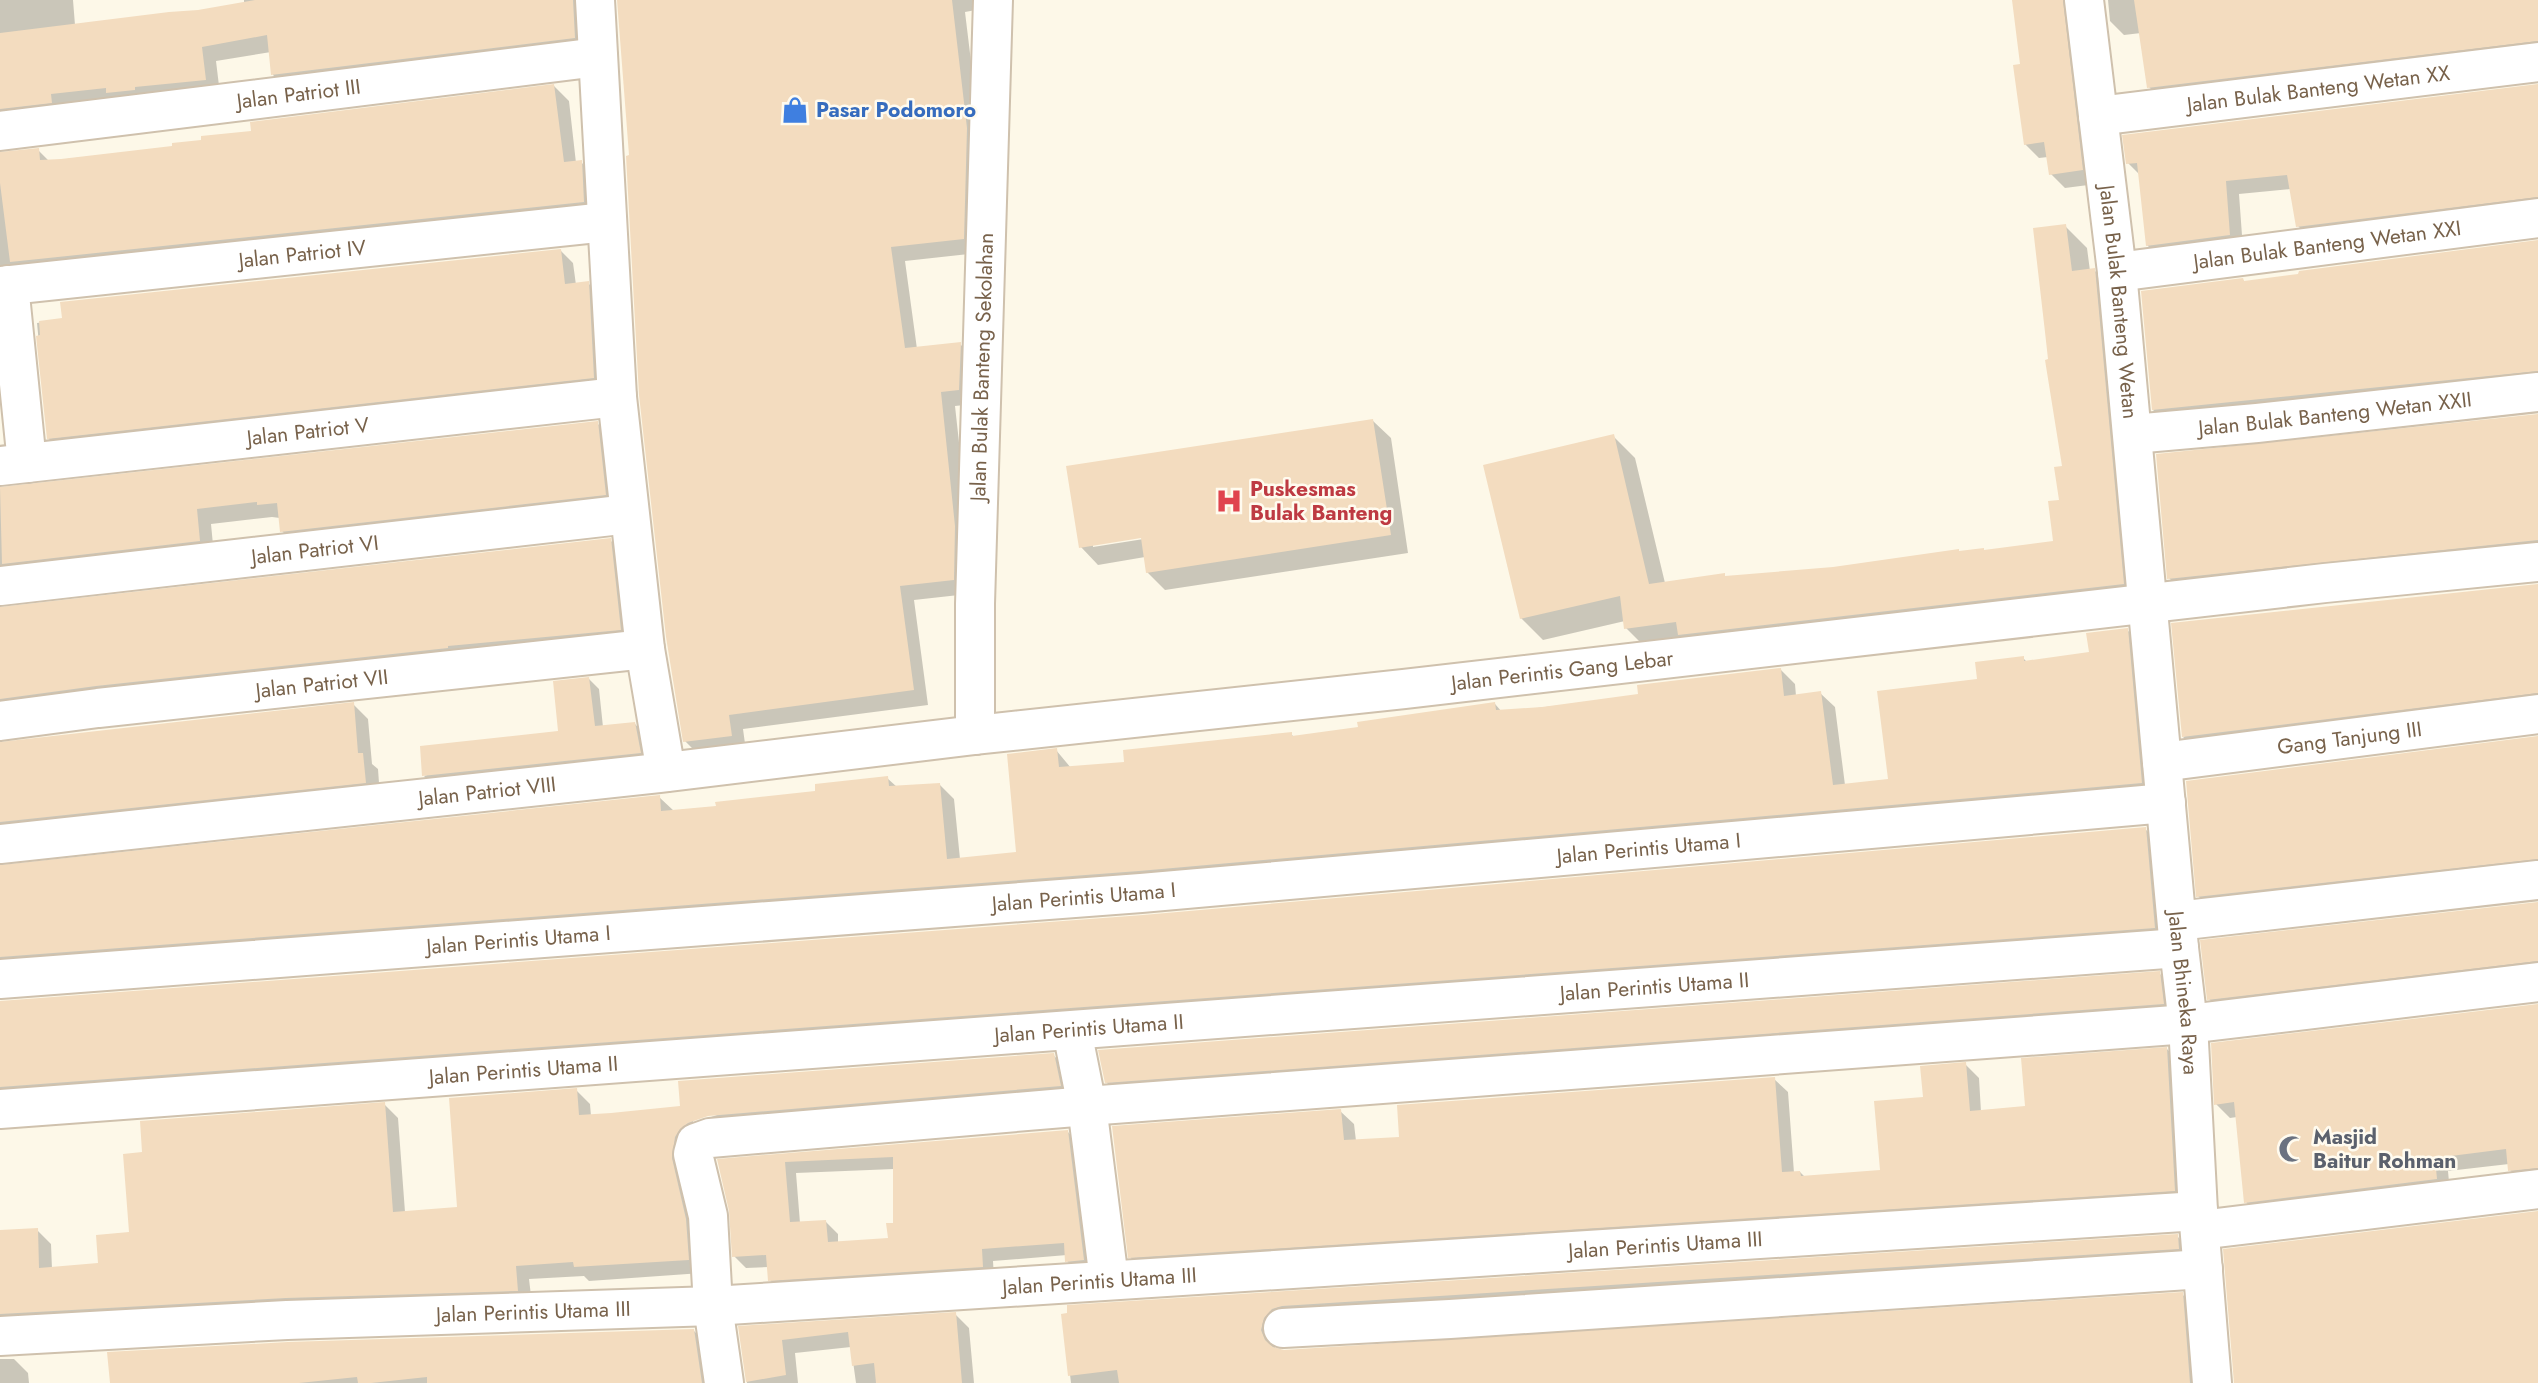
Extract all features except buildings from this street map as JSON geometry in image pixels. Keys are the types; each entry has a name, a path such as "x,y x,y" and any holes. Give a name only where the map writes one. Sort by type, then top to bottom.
{"street":[{"path":"595,0 617,397 645,649 666,772"},
{"name":"Jalan Bulak Banteng Sekolahan","path":"975,735 975,604 993,0"},
{"name":"Jalan Bulak Banteng Wetan","path":"2084,0 2117,272 2147,604"},
{"name":"Jalan Patriot III","path":"0,131 598,57"},
{"name":"Jalan Bulak Banteng Wetan XX","path":"2098,116 2538,62"},
{"name":"Jalan Bulak Banteng Wetan XXI","path":"2117,272 2538,218"},
{"name":"Jalan Patriot IV","path":"4,285 606,222"},
{"path":"4,285 14,464"},
{"name":"Jalan Bulak Banteng Wetan XXII","path":"2133,435 2257,424 2538,392"},
{"name":"Jalan Patriot V","path":"14,464 617,397"},
{"name":"Jalan Patriot VI","path":"0,586 629,514"},
{"name":"Jalan Perintis Gang Lebar","path":"975,735 2538,562"},
{"name":"Jalan Bhineka Raya","path":"2147,604 2188,1024 2199,1221 2212,1383"},
{"name":"Jalan Patriot VII","path":"0,721 112,706 645,649"},
{"name":"Gang Tanjung III","path":"2162,762 2538,715"},
{"name":"Jalan Patriot VIII","path":"0,844 666,772 975,735"},
{"name":"Jalan Perintis Utama I","path":"0,979 1142,893 2166,803"},
{"name":"Jalan Perintis Utama II","path":"0,1109 1072,1031 2178,935 2538,880"},
{"path":"724,1383 713,1306 708,1216 694,1154 696,1143 710,1138 1087,1106 2188,1024 2538,982"},
{"path":"1072,1031 1087,1106 1109,1280"},
{"name":"Jalan Perintis Utama III","path":"0,1336 287,1320 713,1306 1109,1280 2199,1221 2538,1189"},
{"path":"1283,1328 2203,1269"}],"place":[{"name":"Pasar Podomoro","path":"795,110"},
{"name":"Puskesmas Bulak Banteng","path":"1229,501"},
{"name":"Masjid Baitur Rohman","path":"2292,1149"}]}
